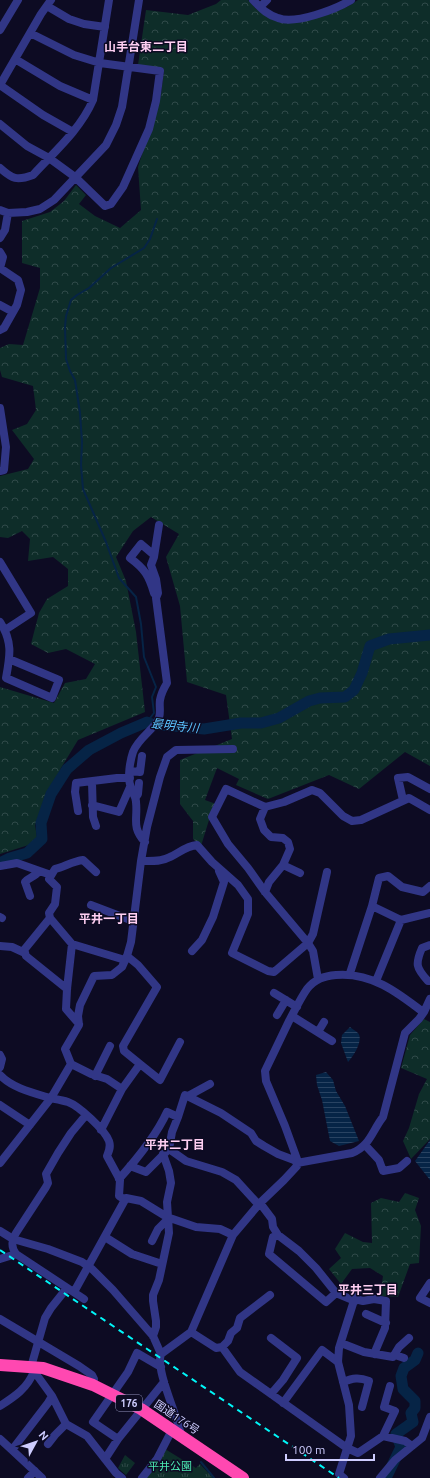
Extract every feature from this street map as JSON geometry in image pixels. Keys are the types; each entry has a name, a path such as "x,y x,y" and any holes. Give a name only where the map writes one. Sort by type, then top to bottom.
{"highway":[{"name":"国道176号","path":"0,1365 32,1369 43,1368 94,1385 141,1409 243,1478"}],"street":[{"path":"0,30 18,0"},
{"path":"0,168 8,176 16,179 25,178 32,175 73,132 87,114 94,100 109,0"},
{"path":"0,210 8,213 27,212 40,209 54,200 106,145 122,107 138,0"},
{"path":"253,0 264,11 278,19 287,20 304,18 345,4 351,0"},
{"path":"260,7 267,0"},
{"path":"73,132 43,115 0,85 41,14 49,3 76,22 106,27"},
{"path":"0,124 27,146 49,158 75,177 105,206 111,204 123,186 149,129 156,101 160,71 100,63 74,55 32,30"},
{"path":"16,59 60,86 94,100"},
{"path":"0,238 5,230 8,213"},
{"path":"0,252 3,257 0,268 18,280 21,290 17,305 4,328 0,330"},
{"path":"0,305 13,312"},
{"path":"0,408 6,447 4,470 0,471"},
{"path":"156,598 158,593 156,579 151,566 159,525"},
{"path":"92,805 119,812 130,787 133,752 143,736 160,717 160,700 167,683 156,598 153,593 152,585 142,567 130,558 141,544 154,555"},
{"path":"0,562 31,613 5,630"},
{"path":"0,622 5,630 10,650 9,659 3,677 52,698 60,680 9,659"},
{"path":"122,1089 107,1079 95,1076 71,1064 65,1049 79,1025 78,1016 80,1005 94,976 112,975 122,967 126,958 131,942 141,861 160,777 167,757 176,750 233,749"},
{"path":"78,811 75,792 76,783 117,778 140,772 142,756"},
{"path":"403,800 398,778 408,777 430,788"},
{"path":"92,782 93,817 96,826"},
{"path":"136,797 140,783"},
{"path":"130,787 136,797 137,803 135,826 140,837 145,842"},
{"path":"318,979 313,951 308,943 265,892 228,844 212,817 226,789 265,807 284,802 312,790 320,793 343,816 352,821 361,820 409,798 430,810"},
{"path":"265,807 260,819 264,830 271,837 283,838 288,842 290,849 283,865 269,882 265,892"},
{"path":"141,861 159,861 169,858 183,849 197,845 217,867 238,886 248,899 248,914 232,953 268,971 274,972 308,943 313,934 327,872"},
{"path":"96,872 83,860 55,869 49,879 57,887 55,904 49,913 50,918 72,944 126,958 138,965 158,987 123,1046 124,1051 160,1080 180,1042"},
{"path":"0,866 17,863 51,875"},
{"path":"283,865 300,873"},
{"path":"192,951 202,940 213,917 222,889 224,882 217,867"},
{"path":"30,896 22,885 27,879 35,876 39,871"},
{"path":"350,974 372,906 379,878 388,876 402,887 424,892 430,886"},
{"path":"91,905 133,921"},
{"path":"372,906 401,920 430,913"},
{"path":"25,953 24,950 50,918"},
{"path":"376,981 401,920"},
{"path":"72,944 66,1009 79,1025"},
{"path":"430,945 422,948 417,960 419,972 428,981 430,981"},
{"path":"0,946 12,947 25,953 26,956 67,990"},
{"path":"142,1478 177,1433 179,1424 164,1382 159,1360 161,1354 191,1332 233,1234 259,1203 297,1166 297,1159 287,1132 268,1089 265,1071 307,989 318,979 326,976 350,974 376,981 423,1012"},
{"path":"274,993 297,1007"},
{"path":"188,1096 221,1113 251,1133 256,1140 264,1146 278,1154 294,1160 297,1163 352,1153 365,1145 383,1117 405,1033 423,1012 430,999"},
{"path":"277,1015 286,1000"},
{"path":"292,1016 332,1041"},
{"path":"318,1032 324,1022"},
{"path":"95,1076 110,1046"},
{"path":"0,1055 2,1059 0,1067"},
{"path":"0,1163 51,1098 71,1064"},
{"path":"101,1130 122,1089 140,1064"},
{"path":"2,1081 33,1093 68,1102 86,1115 101,1130 110,1143 110,1150 107,1156 119,1178 120,1196 125,1200"},
{"path":"130,1166 146,1172 166,1152 185,1095 188,1096 210,1084"},
{"path":"0,1106 30,1125"},
{"path":"119,1178 161,1126 166,1112 178,1117"},
{"path":"84,1299 16,1254 12,1249 13,1239 48,1183 46,1174 71,1132 86,1115"},
{"path":"365,1145 378,1160 383,1171 399,1168 406,1161"},
{"path":"166,1152 186,1161 222,1172 236,1180 259,1203 272,1220 273,1227 278,1235 299,1251 316,1268 336,1293 364,1300 374,1299 386,1301 386,1328 374,1354"},
{"path":"153,1336 156,1321 152,1302 153,1295 159,1280 169,1233 167,1218 171,1183 166,1152"},
{"path":"0,1406 21,1392 29,1381 45,1318 51,1308 71,1290 88,1265 126,1198 141,1201 167,1218 196,1227 220,1229 233,1234"},
{"path":"152,1241 167,1218"},
{"path":"0,1231 13,1239 48,1249 88,1265 113,1290 153,1336 161,1354"},
{"path":"278,1235 273,1238 269,1254 326,1302 336,1293"},
{"path":"105,1237 132,1254 162,1264"},
{"path":"0,1259 16,1254"},
{"path":"430,1283 420,1298 430,1303"},
{"path":"191,1332 216,1348 222,1347 228,1341 231,1334 238,1328 240,1318 270,1295"},
{"path":"344,1478 339,1474 351,1436 348,1405 338,1362 341,1343 356,1297"},
{"path":"366,1314 386,1323"},
{"path":"0,1319 92,1375 94,1385"},
{"path":"271,1338 297,1358 283,1380 271,1394"},
{"path":"341,1343 364,1352 394,1357 399,1347 409,1338"},
{"path":"222,1347 240,1372 347,1448 358,1453 383,1436 395,1411 384,1407 390,1386"},
{"path":"283,1403 322,1350 338,1362"},
{"path":"118,1439 93,1422 111,1394 128,1372 137,1353 161,1367"},
{"path":"395,1355 404,1358"},
{"path":"32,1369 52,1396 66,1424 87,1436 117,1476"},
{"path":"343,1382 360,1377 369,1381 362,1407"},
{"path":"105,1459 118,1439 164,1382"},
{"path":"12,1450 52,1396"},
{"path":"380,1478 395,1460 422,1438 430,1417"},
{"path":"48,1444 55,1434 66,1424"},
{"path":"383,1436 405,1441 412,1446"},
{"path":"0,1439 42,1478"},
{"path":"28,1478 35,1471"}],"green space":[{"path":"221,0 248,0 256,9 271,19 283,23 347,7 358,0 430,0 430,766 405,752 359,789 329,775 268,799 236,785 239,779 217,768 205,800 216,804 209,820 201,846 193,839 193,821 180,804 180,760 232,739 226,695 187,682 180,606 166,557 179,534 151,517 133,531 116,557 126,581 136,632 145,712 78,740 61,768 35,825 37,837 35,843 0,854 0,687 54,703 65,683 86,679 95,664 66,649 48,653 31,644 39,613 47,599 68,586 68,569 53,557 28,561 30,539 22,531 8,538 0,537 0,476 28,469 34,459 12,430 27,424 36,410 33,386 2,377 0,370 0,348 9,344 23,345 40,288 40,268 22,263 22,221 50,212 64,201 76,185 86,195 79,204 95,216 120,228 141,210 138,167 161,94 164,70 138,65 146,10 188,15 216,4"},
{"path":"424,1019 430,1022 430,1139 411,1159 403,1141 409,1128 419,1094 427,1079 401,1068 410,1035"},
{"path":"405,1193 419,1198 415,1210 421,1226 419,1263 410,1264 398,1297 380,1296 383,1276 370,1268 352,1269 341,1284 329,1269 341,1258 335,1249 345,1233 363,1242 372,1243 371,1203 381,1198 399,1202"},
{"name":"平井公園","path":"165,1449 196,1468 200,1464 213,1478 146,1478"},
{"path":"125,1455 135,1463 126,1475 118,1468"}],"water":[{"path":"350,1027 358,1033 360,1040 353,1056 348,1062 341,1043 342,1035"},
{"path":"326,1072 333,1080 336,1091 345,1106 359,1141 339,1146 330,1141 316,1075"},
{"path":"430,1140 430,1180 415,1161"}],"waterway":[{"path":"147,722 154,713 152,697 156,687 144,657 141,624 136,597 119,578 106,542 83,489 80,413 75,380 66,359 65,327 66,316 71,300 89,288 111,268 144,248 150,239 157,219"},
{"name":"最明寺川","path":"0,863 10,858 27,853 42,839 41,823 51,794 67,769 89,750 121,733 147,722 152,724 204,729 241,723 261,723 279,718 309,701 320,698 345,697 354,690 362,673 370,646 389,639 430,635"},
{"path":"386,1478 401,1447 396,1434 413,1422 411,1413 415,1408 415,1401 403,1389 401,1376 404,1368 415,1360 418,1353"},
{"path":"201,1462 214,1478"}],"railway":[{"path":"0,1250 339,1478"}],"district":[{"name":"山手台東二丁目","path":"146,47"},
{"name":"平井一丁目","path":"109,919"},
{"name":"平井二丁目","path":"175,1145"},
{"name":"平井三丁目","path":"368,1290"}]}
